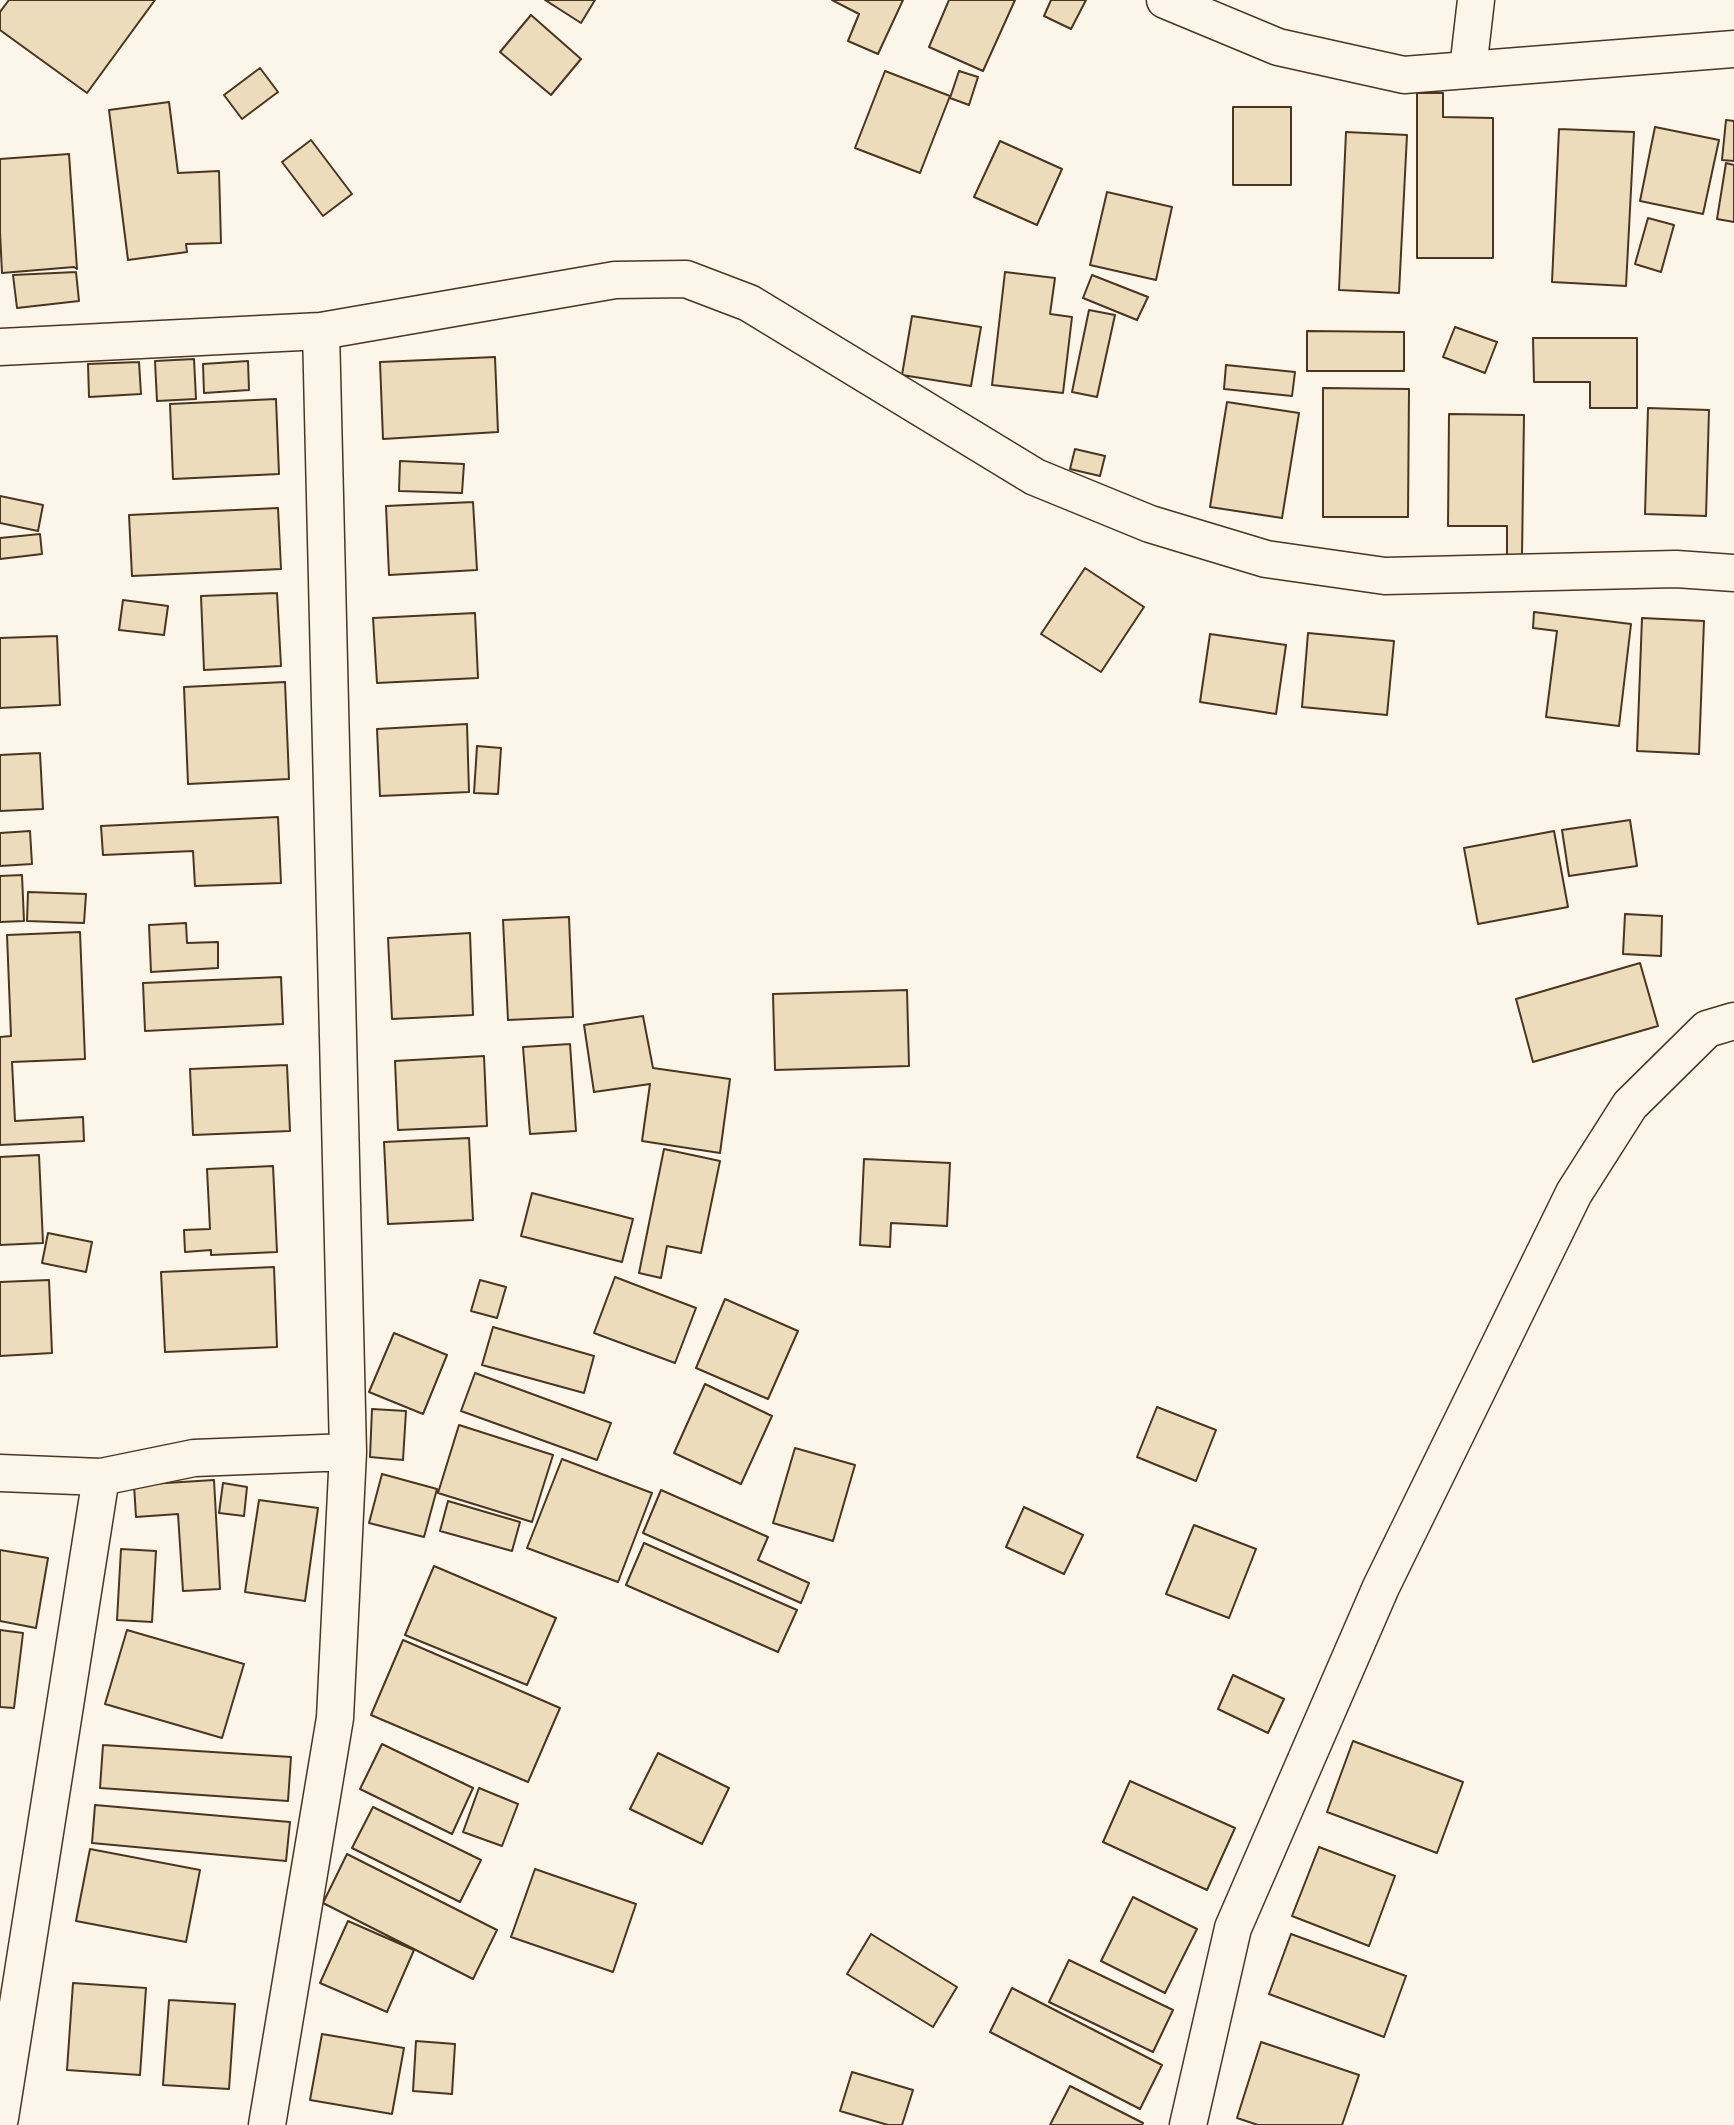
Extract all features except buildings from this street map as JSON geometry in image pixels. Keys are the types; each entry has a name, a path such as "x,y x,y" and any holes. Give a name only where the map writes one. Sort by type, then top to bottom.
{"street":[{"path":"1165,0 1278,47 1404,75 1734,49"},
{"path":"1468,69 1476,0"},
{"path":"0,347 321,331 615,280 686,279 749,303 1035,477 1150,524 1266,559 1385,576 1676,569 1734,573"},
{"path":"267,2125 335,1718 348,1452 321,331"},
{"path":"1188,2125 1233,1928 1381,1587 1567,1207 1630,1105 1707,1029 1734,1021"},
{"path":"0,1473 101,1477 194,1458 348,1452"},
{"path":"0,2118 101,1477"}]}
